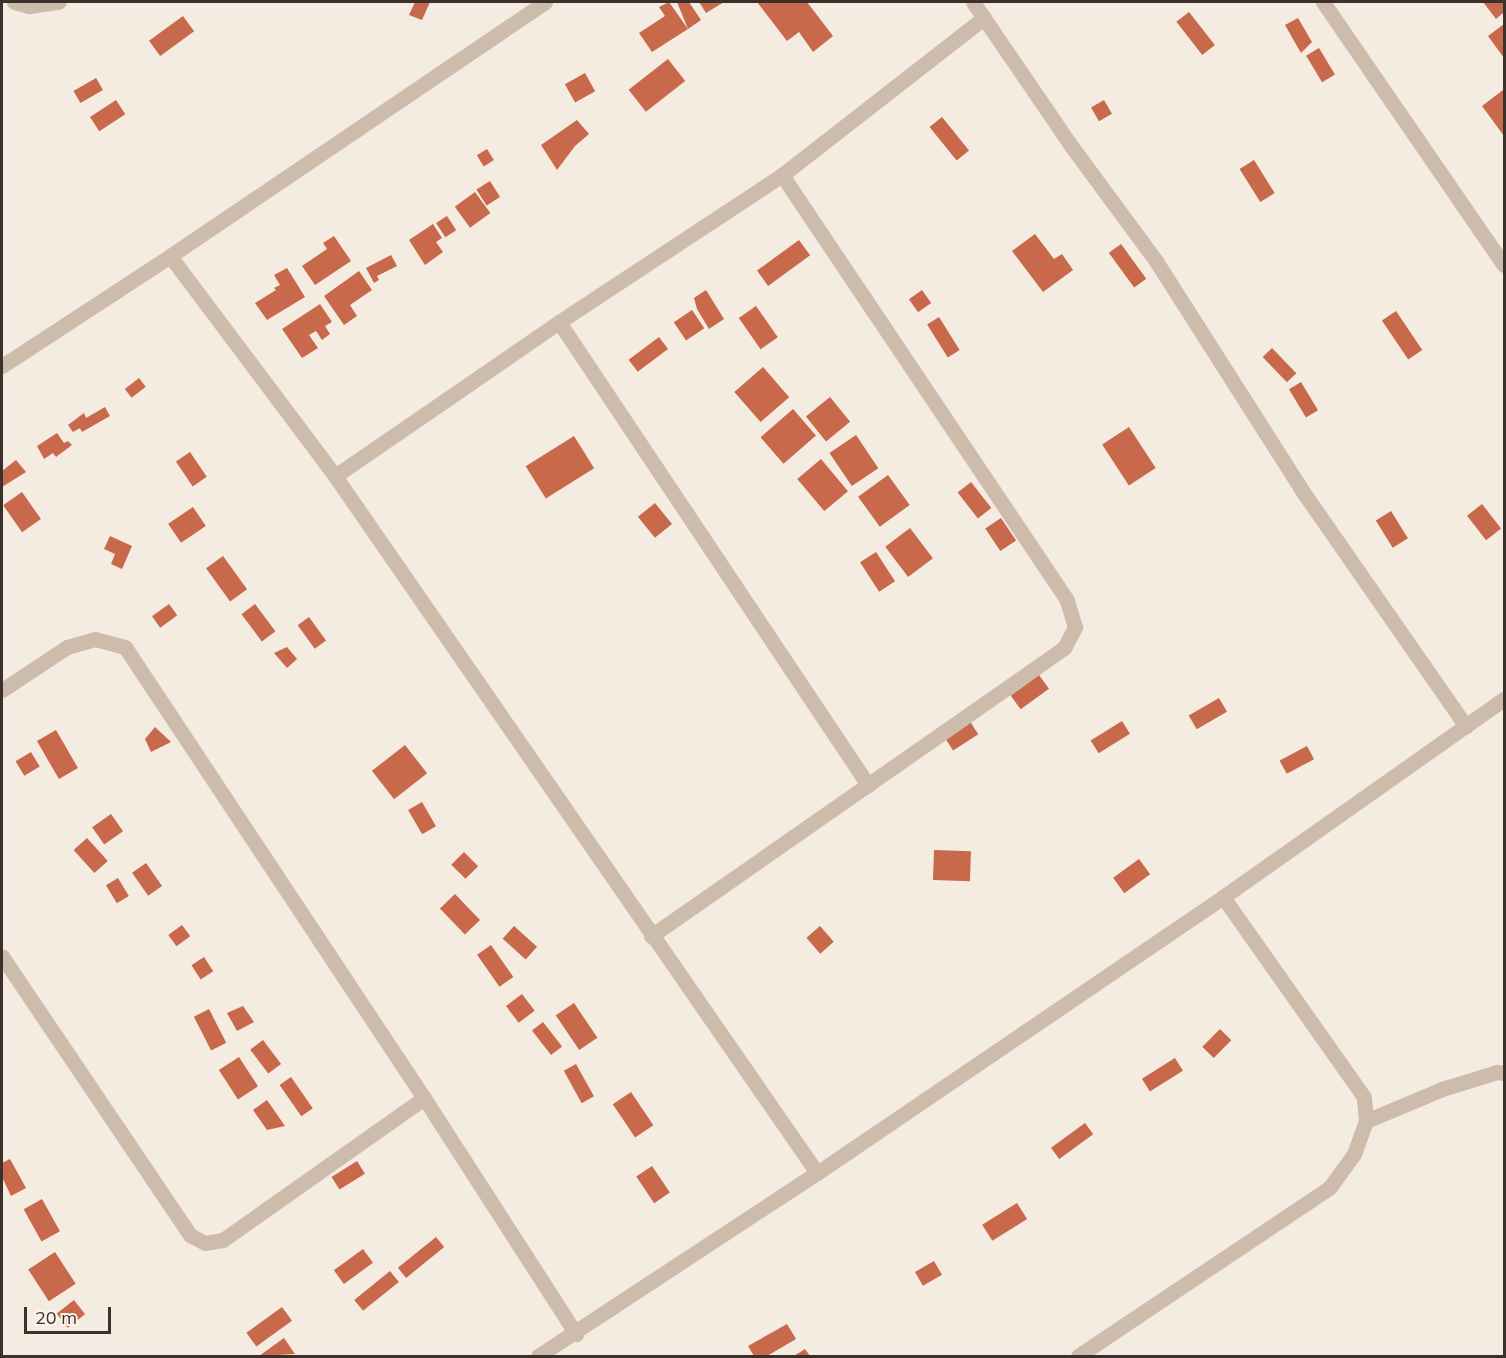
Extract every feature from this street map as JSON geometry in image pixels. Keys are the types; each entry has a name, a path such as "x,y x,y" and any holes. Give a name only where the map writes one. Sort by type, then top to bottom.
{"street":[{"path":"14,2 29,6 59,2"},
{"path":"2,366 171,256 545,2"},
{"path":"973,2 1072,147 1156,261 1301,489 1466,726"},
{"path":"1323,2 1499,242 1504,265"},
{"path":"335,476 559,322 782,175 984,18"},
{"path":"651,936 1064,648 1074,627 1067,600 782,175"},
{"path":"171,256 335,476 817,1173"},
{"path":"559,322 868,785"},
{"path":"2,690 67,646 95,639 126,646 424,1098 576,1334"},
{"path":"538,1356 576,1334 817,1173 1223,897 1504,699"},
{"path":"1078,1356 1330,1187 1354,1154 1366,1121 1364,1097 1223,897"},
{"path":"2,956 189,1235 205,1244 223,1240 424,1098"},
{"path":"1366,1121 1442,1089 1502,1071"}],"building":[{"path":"415,2 430,2 422,20 409,15"},
{"path":"669,2 688,29 652,52 639,33 665,16 659,7"},
{"path":"677,2 689,2 701,20 688,29"},
{"path":"699,2 724,2 706,13"},
{"path":"757,2 807,2 833,36 813,52 799,32 787,41"},
{"path":"1483,2 1504,2 1504,12 1496,19"},
{"path":"1189,12 1215,45 1202,55 1176,22"},
{"path":"183,16 194,31 160,56 149,41"},
{"path":"1298,18 1312,42 1301,53 1285,25"},
{"path":"1504,24 1504,58 1488,36"},
{"path":"1319,48 1335,75 1322,82 1306,56"},
{"path":"668,59 685,81 646,112 629,90"},
{"path":"585,73 595,91 575,103 565,84"},
{"path":"96,78 103,90 80,103 73,91"},
{"path":"1504,91 1504,136 1482,106"},
{"path":"116,100 125,114 99,131 90,117"},
{"path":"1104,100 1112,114 1099,121 1091,108"},
{"path":"942,117 969,150 957,160 930,127"},
{"path":"577,120 589,134 575,146 557,170 541,145"},
{"path":"487,149 494,160 484,166 477,155"},
{"path":"1254,160 1275,193 1260,202 1240,169"},
{"path":"490,181 500,197 486,206 476,189"},
{"path":"475,192 490,213 470,228 455,207"},
{"path":"447,216 456,230 445,237 436,223"},
{"path":"433,224 442,238 436,242 443,252 425,265 409,240"},
{"path":"1035,234 1054,259 1062,254 1073,270 1043,292 1012,251"},
{"path":"334,236 351,261 315,285 302,266 327,249 323,243"},
{"path":"799,240 810,255 768,286 757,271"},
{"path":"1121,244 1146,279 1134,288 1109,253"},
{"path":"391,255 397,266 377,276 379,280 374,283 366,268"},
{"path":"287,268 305,297 267,320 255,303 276,290 274,288 280,285 274,275"},
{"path":"359,271 372,290 350,305 357,316 344,325 324,296"},
{"path":"706,290 724,319 709,329 697,309 694,298"},
{"path":"922,290 931,303 918,312 909,299"},
{"path":"320,304 332,322 325,326 330,334 322,340 316,331 309,335 318,348 302,358 282,329"},
{"path":"756,306 778,337 761,349 739,318"},
{"path":"692,310 704,328 686,341 674,322"},
{"path":"1396,311 1422,350 1408,359 1382,321"},
{"path":"939,317 960,350 948,357 927,324"},
{"path":"659,337 668,349 638,372 629,360"},
{"path":"1272,348 1296,373 1287,382 1263,357"},
{"path":"763,367 789,397 761,422 734,392"},
{"path":"139,378 146,387 132,398 125,389"},
{"path":"1301,382 1318,410 1306,417 1289,389"},
{"path":"830,397 850,422 826,441 806,417"},
{"path":"105,407 110,416 82,432 80,428 73,432 68,425 84,413 86,418"},
{"path":"793,409 816,435 784,464 761,437"},
{"path":"1129,427 1156,468 1129,486 1102,444"},
{"path":"57,433 64,443 68,441 72,445 56,457 53,453 44,459 37,446"},
{"path":"856,435 878,468 852,486 829,453"},
{"path":"574,436 594,468 546,498 526,466"},
{"path":"190,452 207,477 193,486 176,462"},
{"path":"821,459 848,491 824,511 797,479"},
{"path":"16,460 26,472 2,487 2,471"},
{"path":"888,475 910,505 880,527 858,497"},
{"path":"971,482 991,508 978,518 958,492"},
{"path":"22,492 41,519 22,532 3,505"},
{"path":"655,503 672,524 655,538 638,517"},
{"path":"1482,504 1501,528 1486,540 1467,516"},
{"path":"193,507 206,526 181,543 168,524"},
{"path":"1391,511 1408,538 1393,548 1376,521"},
{"path":"1001,518 1016,540 1000,551 985,529"},
{"path":"910,528 933,558 908,577 885,547"},
{"path":"110,536 132,546 122,569 111,564 115,554 104,549"},
{"path":"876,552 895,581 879,592 860,562"},
{"path":"223,556 247,589 230,602 206,568"},
{"path":"169,604 177,615 160,628 152,616"},
{"path":"255,604 275,631 262,641 241,614"},
{"path":"309,617 326,640 315,649 298,625"},
{"path":"287,647 297,659 287,668 274,653"},
{"path":"1039,675 1049,689 1021,709 1011,696"},
{"path":"1219,698 1227,712 1197,729 1189,716"},
{"path":"969,720 978,734 953,751 944,736"},
{"path":"1122,721 1130,734 1099,753 1091,741"},
{"path":"155,727 171,742 151,752 145,739"},
{"path":"56,730 78,768 59,779 37,741"},
{"path":"405,745 427,773 394,799 372,771"},
{"path":"1307,746 1314,759 1287,774 1280,761"},
{"path":"31,752 40,767 24,776 16,761"},
{"path":"422,802 436,826 422,834 408,810"},
{"path":"111,814 123,831 104,844 92,827"},
{"path":"87,838 108,861 94,873 74,850"},
{"path":"934,850 971,851 970,881 933,880"},
{"path":"464,852 478,866 465,879 451,865"},
{"path":"1139,859 1150,874 1124,893 1113,878"},
{"path":"146,863 162,886 148,896 132,873"},
{"path":"118,878 129,896 117,903 106,885"},
{"path":"455,894 480,920 465,934 440,909"},
{"path":"182,925 190,936 176,946 168,935"},
{"path":"514,926 537,947 526,959 503,939"},
{"path":"820,926 834,942 820,954 806,938"},
{"path":"491,945 513,977 499,987 477,955"},
{"path":"204,957 213,971 201,979 191,965"},
{"path":"522,994 535,1011 519,1023 506,1006"},
{"path":"574,1003 597,1038 579,1050 556,1015"},
{"path":"243,1006 254,1022 237,1031 227,1013"},
{"path":"209,1009 226,1043 211,1051 194,1017"},
{"path":"543,1022 562,1046 551,1055 532,1031"},
{"path":"1220,1029 1231,1040 1214,1058 1202,1047"},
{"path":"263,1040 281,1064 268,1074 250,1050"},
{"path":"239,1057 258,1086 238,1099 219,1070"},
{"path":"1175,1058 1183,1071 1150,1091 1142,1079"},
{"path":"576,1064 594,1096 582,1103 564,1071"},
{"path":"291,1077 313,1108 301,1116 280,1085"},
{"path":"631,1092 653,1125 635,1137 613,1104"},
{"path":"267,1100 285,1126 267,1130 253,1110"},
{"path":"1085,1123 1093,1134 1059,1159 1051,1148"},
{"path":"10,1159 26,1188 11,1196 2,1177 2,1163"},
{"path":"357,1161 365,1174 340,1190 332,1177"},
{"path":"652,1166 670,1193 654,1203 636,1177"},
{"path":"42,1199 60,1231 42,1242 24,1209"},
{"path":"1017,1203 1027,1219 992,1241 982,1225"},
{"path":"436,1237 444,1247 406,1278 398,1268"},
{"path":"363,1249 373,1263 344,1284 334,1270"},
{"path":"55,1252 76,1284 49,1301 28,1269"},
{"path":"934,1261 942,1275 923,1286 915,1272"},
{"path":"390,1271 399,1282 363,1311 354,1300"},
{"path":"74,1300 85,1314 68,1328 57,1314"},
{"path":"282,1307 292,1321 256,1347 246,1333"},
{"path":"787,1324 796,1339 767,1356 754,1356 748,1346"},
{"path":"284,1338 295,1354 259,1356"},
{"path":"805,1349 810,1356 794,1356"}]}
